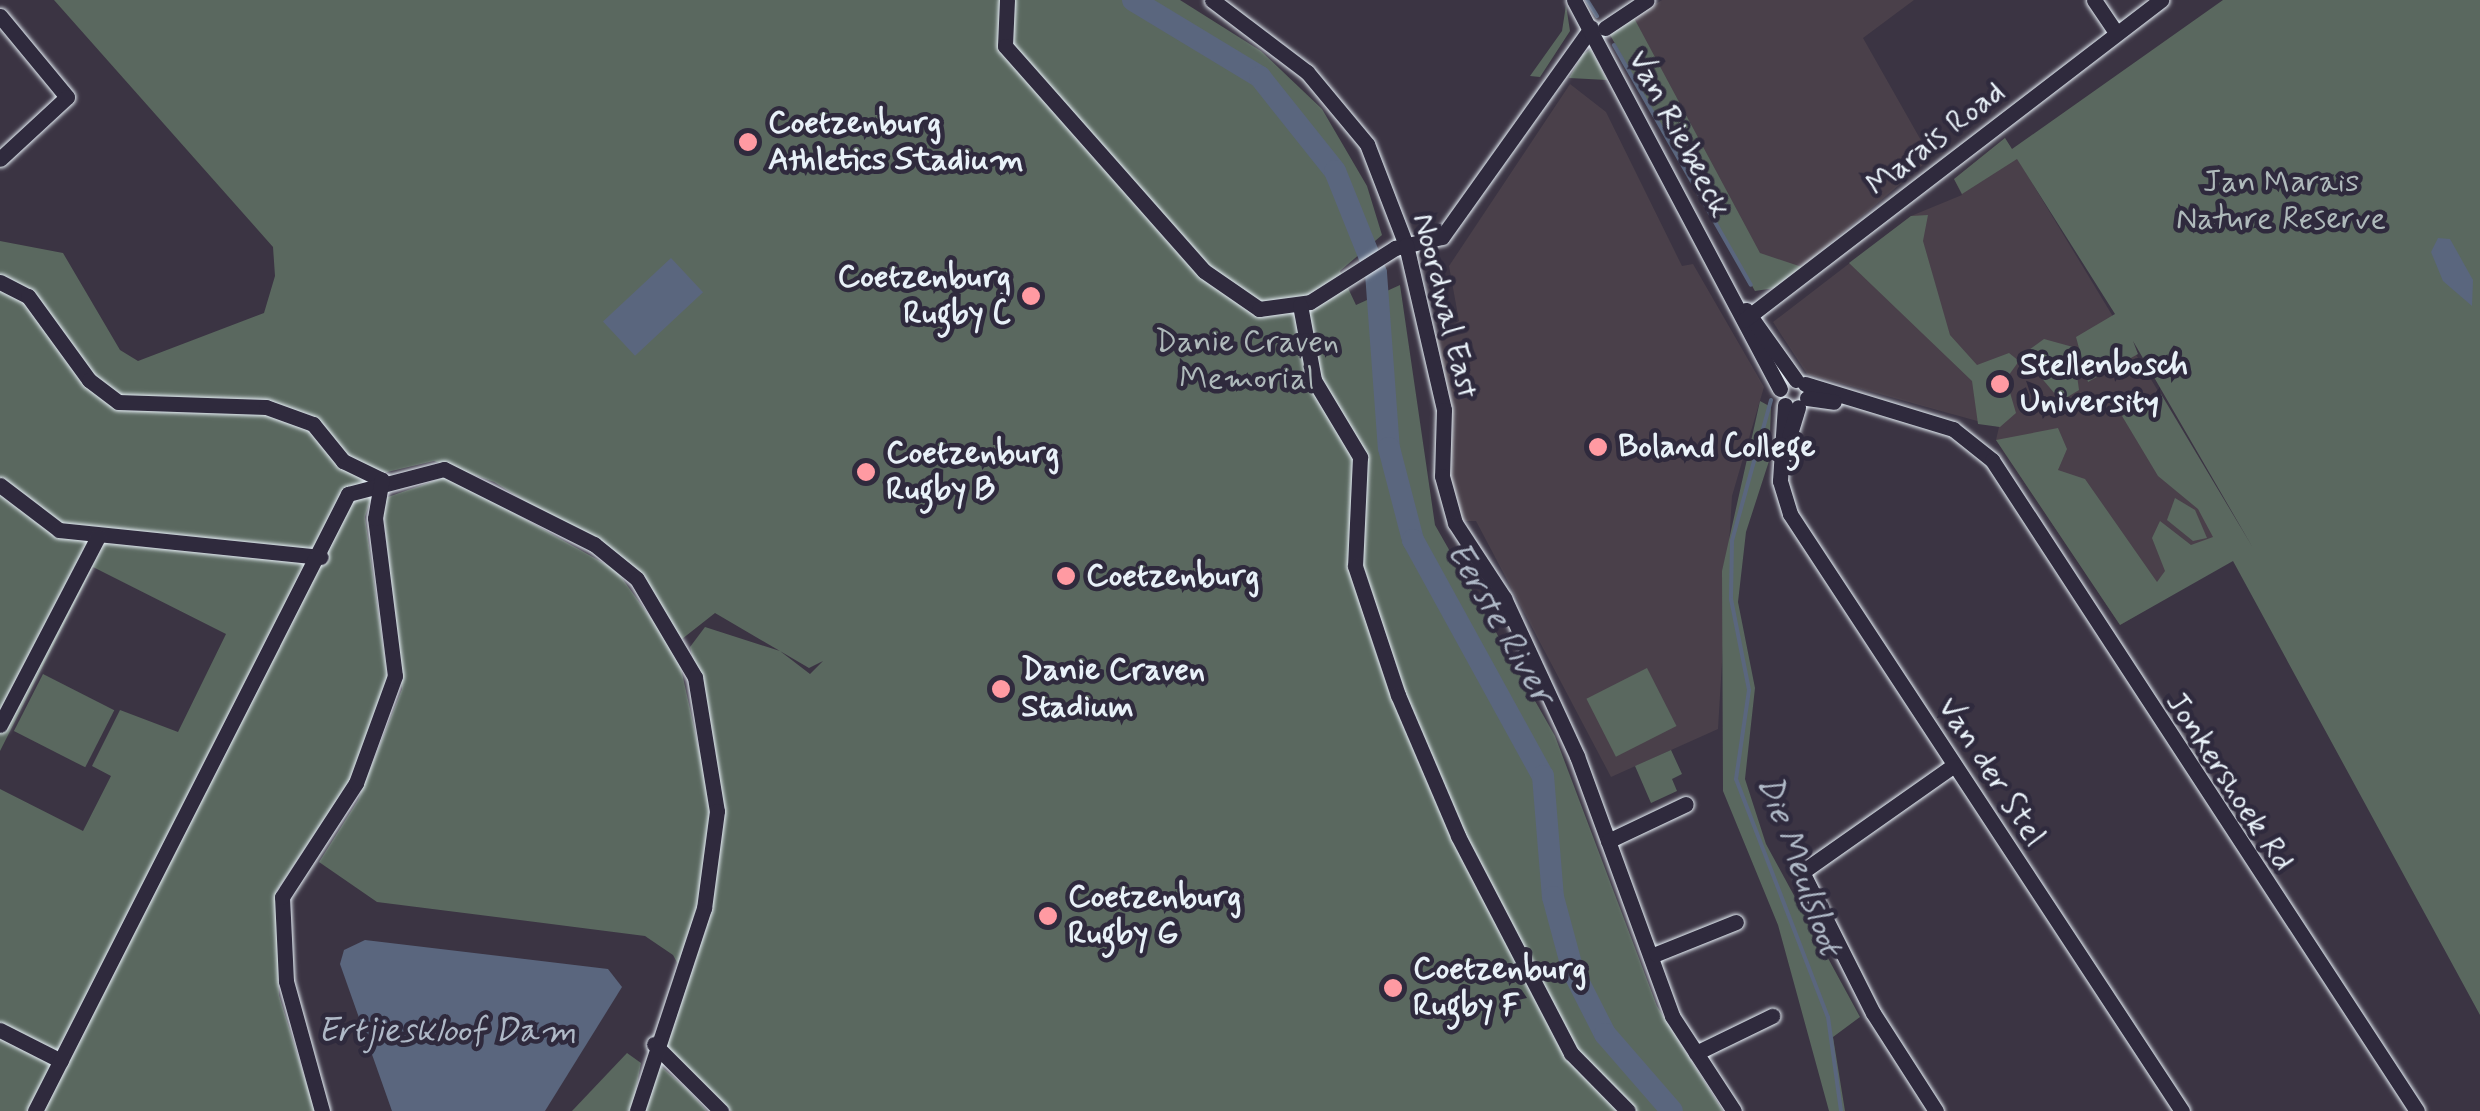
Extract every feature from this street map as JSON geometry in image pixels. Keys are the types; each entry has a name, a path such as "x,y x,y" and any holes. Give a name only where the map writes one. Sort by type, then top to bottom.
{"street":[{"path":"1008,0 1005,46 1212,280 1242,305 1300,306 1380,257 1448,231 1598,28 1647,0"},
{"name":"Noordwal East","path":"1212,0 1262,33 1344,112 1406,245 1444,410 1446,498 1545,685 1656,954 1665,1000 1734,1111"},
{"name":"Van Riebeeck","path":"1574,0 1598,28 1734,295 1795,394"},
{"path":"2094,0 2116,33"},
{"name":"Marais Road","path":"1748,317 2161,0"},
{"path":"0,16 68,97 0,159"},
{"path":"0,282 28,296 90,380 118,402 266,406 314,424 344,462 382,480"},
{"path":"1300,306 1314,380 1360,458 1355,566 1398,694 1467,853 1571,1053 1628,1111"},
{"name":"Van der Stel","path":"1795,394 1781,454 1790,514 2182,1111"},
{"name":"Jonkershoek Rd","path":"1795,394 1963,434 2001,480 2417,1111"},
{"path":"35,1111 321,557 348,494 382,480 444,469 594,544 636,579 688,658 717,811 704,908 654,1044 636,1111"},
{"path":"322,1111 286,981 282,897 356,783 396,676 375,518 382,480"},
{"path":"0,485 42,524 98,536 321,557"},
{"path":"0,726 98,536"},
{"path":"1936,1111 1859,989 1804,864 1953,766"},
{"path":"1608,841 1686,804"},
{"path":"1656,954 1736,922"},
{"path":"1696,1052 1772,1016"},
{"path":"0,1030 61,1061"},
{"path":"654,1044 721,1111"}],"shaded area":[{"path":"1662,0 1914,0 1863,38 1931,158 1802,267 1755,291 1609,33"},
{"name":"Boland College","path":"1570,84 1606,112 1682,266 1693,264 1764,387 1732,496 1718,729 1611,777 1476,521 1463,521 1457,510 1448,480 1452,411 1433,336 1459,321 1449,266"},
{"name":"Stellenbosch University","path":"2005,138 2253,548 2120,625 1996,440 1999,427 1807,374 1773,322 1911,216 1962,195 1954,179"}],"green space":[{"name":"Coetzenburg","path":"54,0 1180,0 1261,51 1322,109 1367,186 1382,235 1340,271 1356,305 1400,285 1435,525 1555,736 1657,1006 1723,1111 731,1111 663,1044 687,981 673,955 645,936 377,902 319,862 358,800 402,689 382,499 448,476 616,570 678,655 701,758 716,753 690,647 705,627 780,651 715,613 682,639 634,569 494,482 434,461 379,474 365,517 389,688 361,764 276,892 279,995 315,1111 0,1111 0,789 83,831 111,776 92,766 120,710 178,732 226,634 93,567 0,751 0,241 63,253 120,350 138,361 264,313 275,276 273,247","holes":["780,651 809,668 823,661 810,674"]},
{"name":"Jan Marais Nature Reserve","path":"2223,0 2480,0 2480,1015 2233,561 2120,625 1996,440 2058,428 2067,449 2058,470 2085,479 2157,582 2165,571 2152,538 2160,521 2191,545 2213,537 2198,509 2158,476 2122,416 2161,394 2253,548 2133,341 2138,354 2088,382 2076,337 2115,314 2017,159 1962,194 1954,179 2005,138 2012,149"},
{"path":"1566,5 1570,31 1540,77 1530,76 1562,31"},
{"path":"1634,18 1760,253 1802,267 1775,288 1755,291 1609,33"},
{"path":"1591,49 1607,80 1569,78 1583,54"},
{"path":"1928,215 1923,241 1950,335 1977,365 2009,353 2019,361 2006,379 2016,413 2000,427 1978,424 1972,381 1849,263 1911,216"},
{"path":"2044,339 2073,347 2079,390 2061,401 2022,355"},
{"path":"1760,401 1771,407 1769,461 1746,532 1738,602 1755,688 1745,779 1766,844 1860,1017 1833,1037 1845,1111 1829,1111 1778,925 1723,791 1722,571"},
{"path":"2175,498 2195,510 2207,538 2193,541 2167,520"},
{"path":"1647,668 1677,726 1616,757 1586,699"},
{"path":"43,674 114,710 85,767 14,731"},
{"path":"1671,750 1682,774 1672,779 1677,791 1651,803 1635,766"},
{"path":"627,1053 641,1063 632,1111 572,1111"},
{"path":"656,1062 687,1089 707,1111 644,1111"}],"water":[{"path":"2438,238 2450,239 2473,280 2472,306 2443,281 2431,252"},
{"path":"671,258 703,292 635,356 603,321"},
{"name":"Ertjieskloof Dam","path":"365,940 608,969 622,987 545,1111 392,1111 340,964 344,950"}],"waterway":[{"name":"Eerste River","path":"1133,0 1260,77 1335,171 1376,273 1389,448 1413,540 1543,776 1553,897 1573,971 1605,1034 1672,1111"},
{"name":"Die Meulsloot","path":"1587,0 1597,16"},
{"name":"Die Meulsloot","path":"1614,45 1751,285"},
{"name":"Die Meulsloot","path":"1771,400 1732,541 1731,599 1749,690 1736,779 1828,1017 1841,1111"}],"place":[{"name":"Coetzenburg Athletics Stadium","path":"748,142"},
{"name":"Coetzenburg Rugby C","path":"1031,296"},
{"name":"Stellenbosch University","path":"2000,384"},
{"name":"Boland College","path":"1598,447"},
{"name":"Coetzenburg Rugby B","path":"866,472"},
{"name":"Coetzenburg","path":"1066,576"},
{"name":"Danie Craven Stadium","path":"1001,689"},
{"name":"Coetzenburg Rugby G","path":"1048,916"},
{"name":"Coetzenburg Rugby F","path":"1393,988"}],"park label":[{"name":"Danie Craven Memorial","path":"1247,362"}]}
